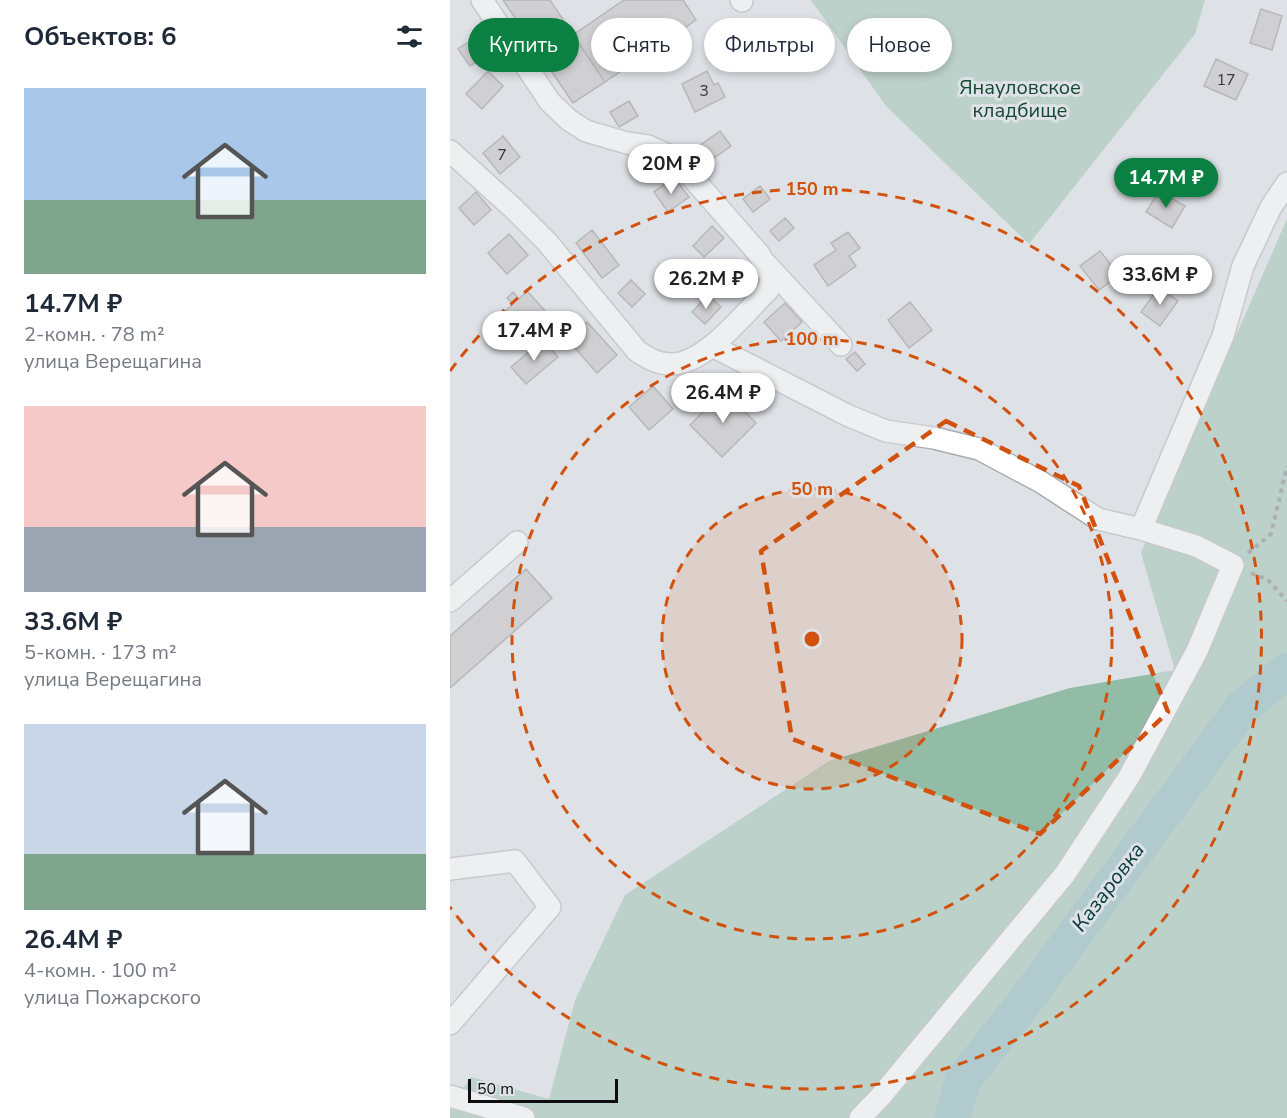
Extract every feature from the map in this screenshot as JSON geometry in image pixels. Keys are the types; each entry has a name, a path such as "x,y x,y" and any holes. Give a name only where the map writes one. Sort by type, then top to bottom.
{"street":[{"path":"482,0 550,102 568,120 586,131 627,143 648,146 676,159 764,261 841,345"},
{"path":"450,151 547,242 637,351 653,362 672,365 688,361 712,346 768,290 772,279 764,261"},
{"path":"1141,529 1222,336 1243,266 1271,207 1287,183"},
{"path":"712,346 849,416 886,431 934,438 979,449 1041,482 1098,519 1196,546 1233,565 1197,651 1129,777 1065,874 881,1096 860,1118"},
{"path":"450,601 517,542"},
{"path":"450,869 515,861 550,907 450,1024"},
{"path":"450,1096 524,1118"}],"path":[{"path":"1287,466 1271,534 1233,565 1269,580 1287,601"}],"highlighted area":[{"path":"946,421 1079,486 1168,712 1040,834 792,739 761,551"}],"green space":[{"name":"Янауловское кладбище","path":"811,0 1205,0 1195,34 1029,244 886,106 862,72 952,72 952,18 847,18 847,51 835,34 835,18 824,18"},
{"path":"1287,219 1287,1118 450,1118 450,1108 471,1077 549,1099 575,1000 625,895 829,761 1070,688 1175,670 1141,553"}],"building":[{"path":"503,0 550,0 562,18 515,18"},
{"path":"624,0 683,0 696,20 692,23 692,18 598,18"},
{"path":"1261,9 1282,16 1272,50 1250,43"},
{"path":"591,23 591,61 579,44 579,31"},
{"path":"468,42 468,63 458,49"},
{"path":"579,43 591,61 591,72 598,72 605,82 573,103 552,72 579,72"},
{"path":"1216,59 1248,74 1236,100 1204,86"},
{"path":"487,72 503,86 482,109 466,94"},
{"path":"598,72 620,72 605,82"},
{"path":"708,72 714,85 718,83 725,97 695,112 682,84"},
{"path":"629,101 638,116 619,127 610,112"},
{"path":"720,131 731,146 707,163 696,148"},
{"path":"503,136 520,157 500,174 483,153"},
{"path":"674,177 689,197 668,212 654,192"},
{"path":"760,186 770,199 753,212 743,199"},
{"path":"1159,191 1185,206 1172,228 1146,212"},
{"path":"476,192 491,210 474,225 459,208"},
{"path":"785,218 794,228 779,241 770,231"},
{"path":"712,226 724,238 704,257 693,246"},
{"path":"592,230 619,265 602,278 576,243"},
{"path":"848,232 860,248 849,256 856,266 828,286 814,265 836,250 831,243"},
{"path":"509,234 528,255 507,274 488,253"},
{"path":"1100,251 1119,275 1099,290 1080,266"},
{"path":"631,280 645,294 632,307 618,293"},
{"path":"1159,287 1178,301 1160,326 1141,312"},
{"path":"527,291 547,313 522,337 501,315 513,304 507,298 513,292 519,299"},
{"path":"708,295 721,307 705,324 692,312"},
{"path":"910,302 932,330 909,348 888,320"},
{"path":"785,303 802,322 781,341 764,322"},
{"path":"587,322 617,355 597,373 567,339"},
{"path":"543,340 558,357 526,384 511,367"},
{"path":"855,352 865,364 857,371 846,359"},
{"path":"653,386 673,409 649,430 629,407"},
{"path":"724,391 756,423 722,457 690,425"},
{"path":"526,569 552,598 450,688 450,636"}],"waterway":[{"name":"Казаровка","path":"952,1118 963,1080 1023,1004 1242,708 1287,671"}]}
